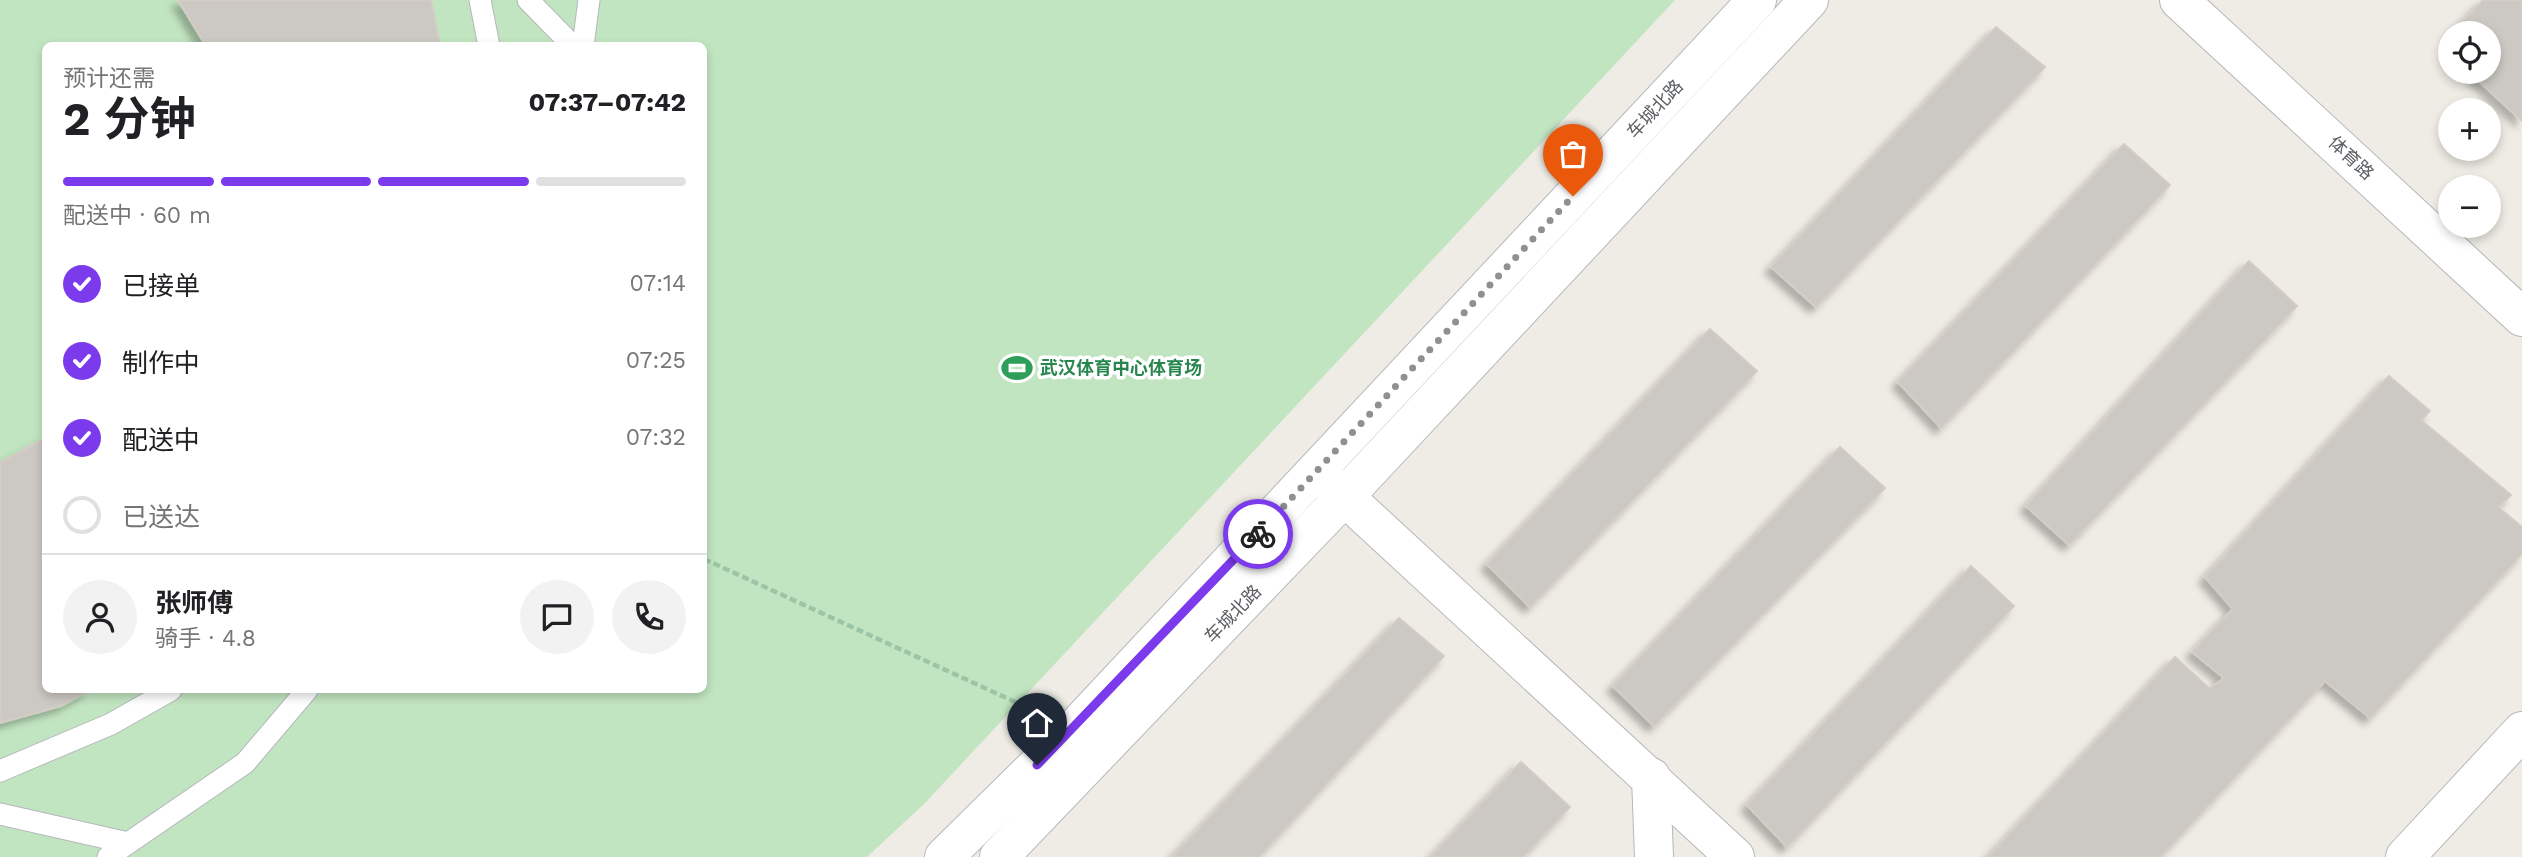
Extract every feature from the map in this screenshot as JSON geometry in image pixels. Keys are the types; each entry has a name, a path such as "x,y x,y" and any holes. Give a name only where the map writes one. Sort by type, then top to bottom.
{"main road":[{"name":"车城北路","path":"944,857 1074,729 1757,0"},
{"name":"车城北路","path":"999,857 1345,496 1809,0"},
{"name":"体育路","path":"2179,0 2522,317"},
{"path":"1317,471 1735,857"},
{"path":"2405,857 2522,732"},
{"path":"1651,777 1654,857"}],"lane":[{"path":"480,0 488,42"},
{"path":"528,0 569,42"},
{"path":"584,42 589,0"},
{"path":"0,771 111,724 166,693"},
{"path":"108,857 245,764 304,693"},
{"path":"0,814 128,843"}],"path":[{"path":"707,560 1074,729"}],"green space":[{"name":"武汉体育中心体育场","path":"0,0 1675,0 924,804 867,857 0,857"}],"building":[{"path":"178,0 431,0 439,42 204,42"},
{"path":"2483,0 2522,0 2522,121 2501,102 2501,98 2497,98 2482,84 2501,84 2501,21 2464,21"},
{"path":"1996,27 2045,67 1816,307 1771,267"},
{"path":"2124,144 2170,185 1941,428 1898,382"},
{"path":"2249,261 2297,306 2069,545 2026,506"},
{"path":"1710,329 1757,371 1530,607 1487,564"},
{"path":"2389,376 2430,411 2421,420 2511,495 2498,507 2522,527 2522,554 2370,718 2325,681 2160,857 1988,857 2175,657 2210,689 2224,678 2192,652 2233,609 2205,577"},
{"path":"42,440 42,693 85,693 61,706 0,723 0,462"},
{"path":"1840,447 1885,488 1654,726 1613,686"},
{"path":"1971,566 2014,606 1787,847 1747,805"},
{"path":"1399,618 1444,656 1259,857 1172,857"},
{"path":"1521,762 1570,807 1523,857 1431,857"}],"way so far":[{"path":"1258,534 1573,196"}],"place":[{"name":"武汉体育中心体育场","path":"1017,368"}],"route":[{"path":"1037,765 1258,534"}]}
